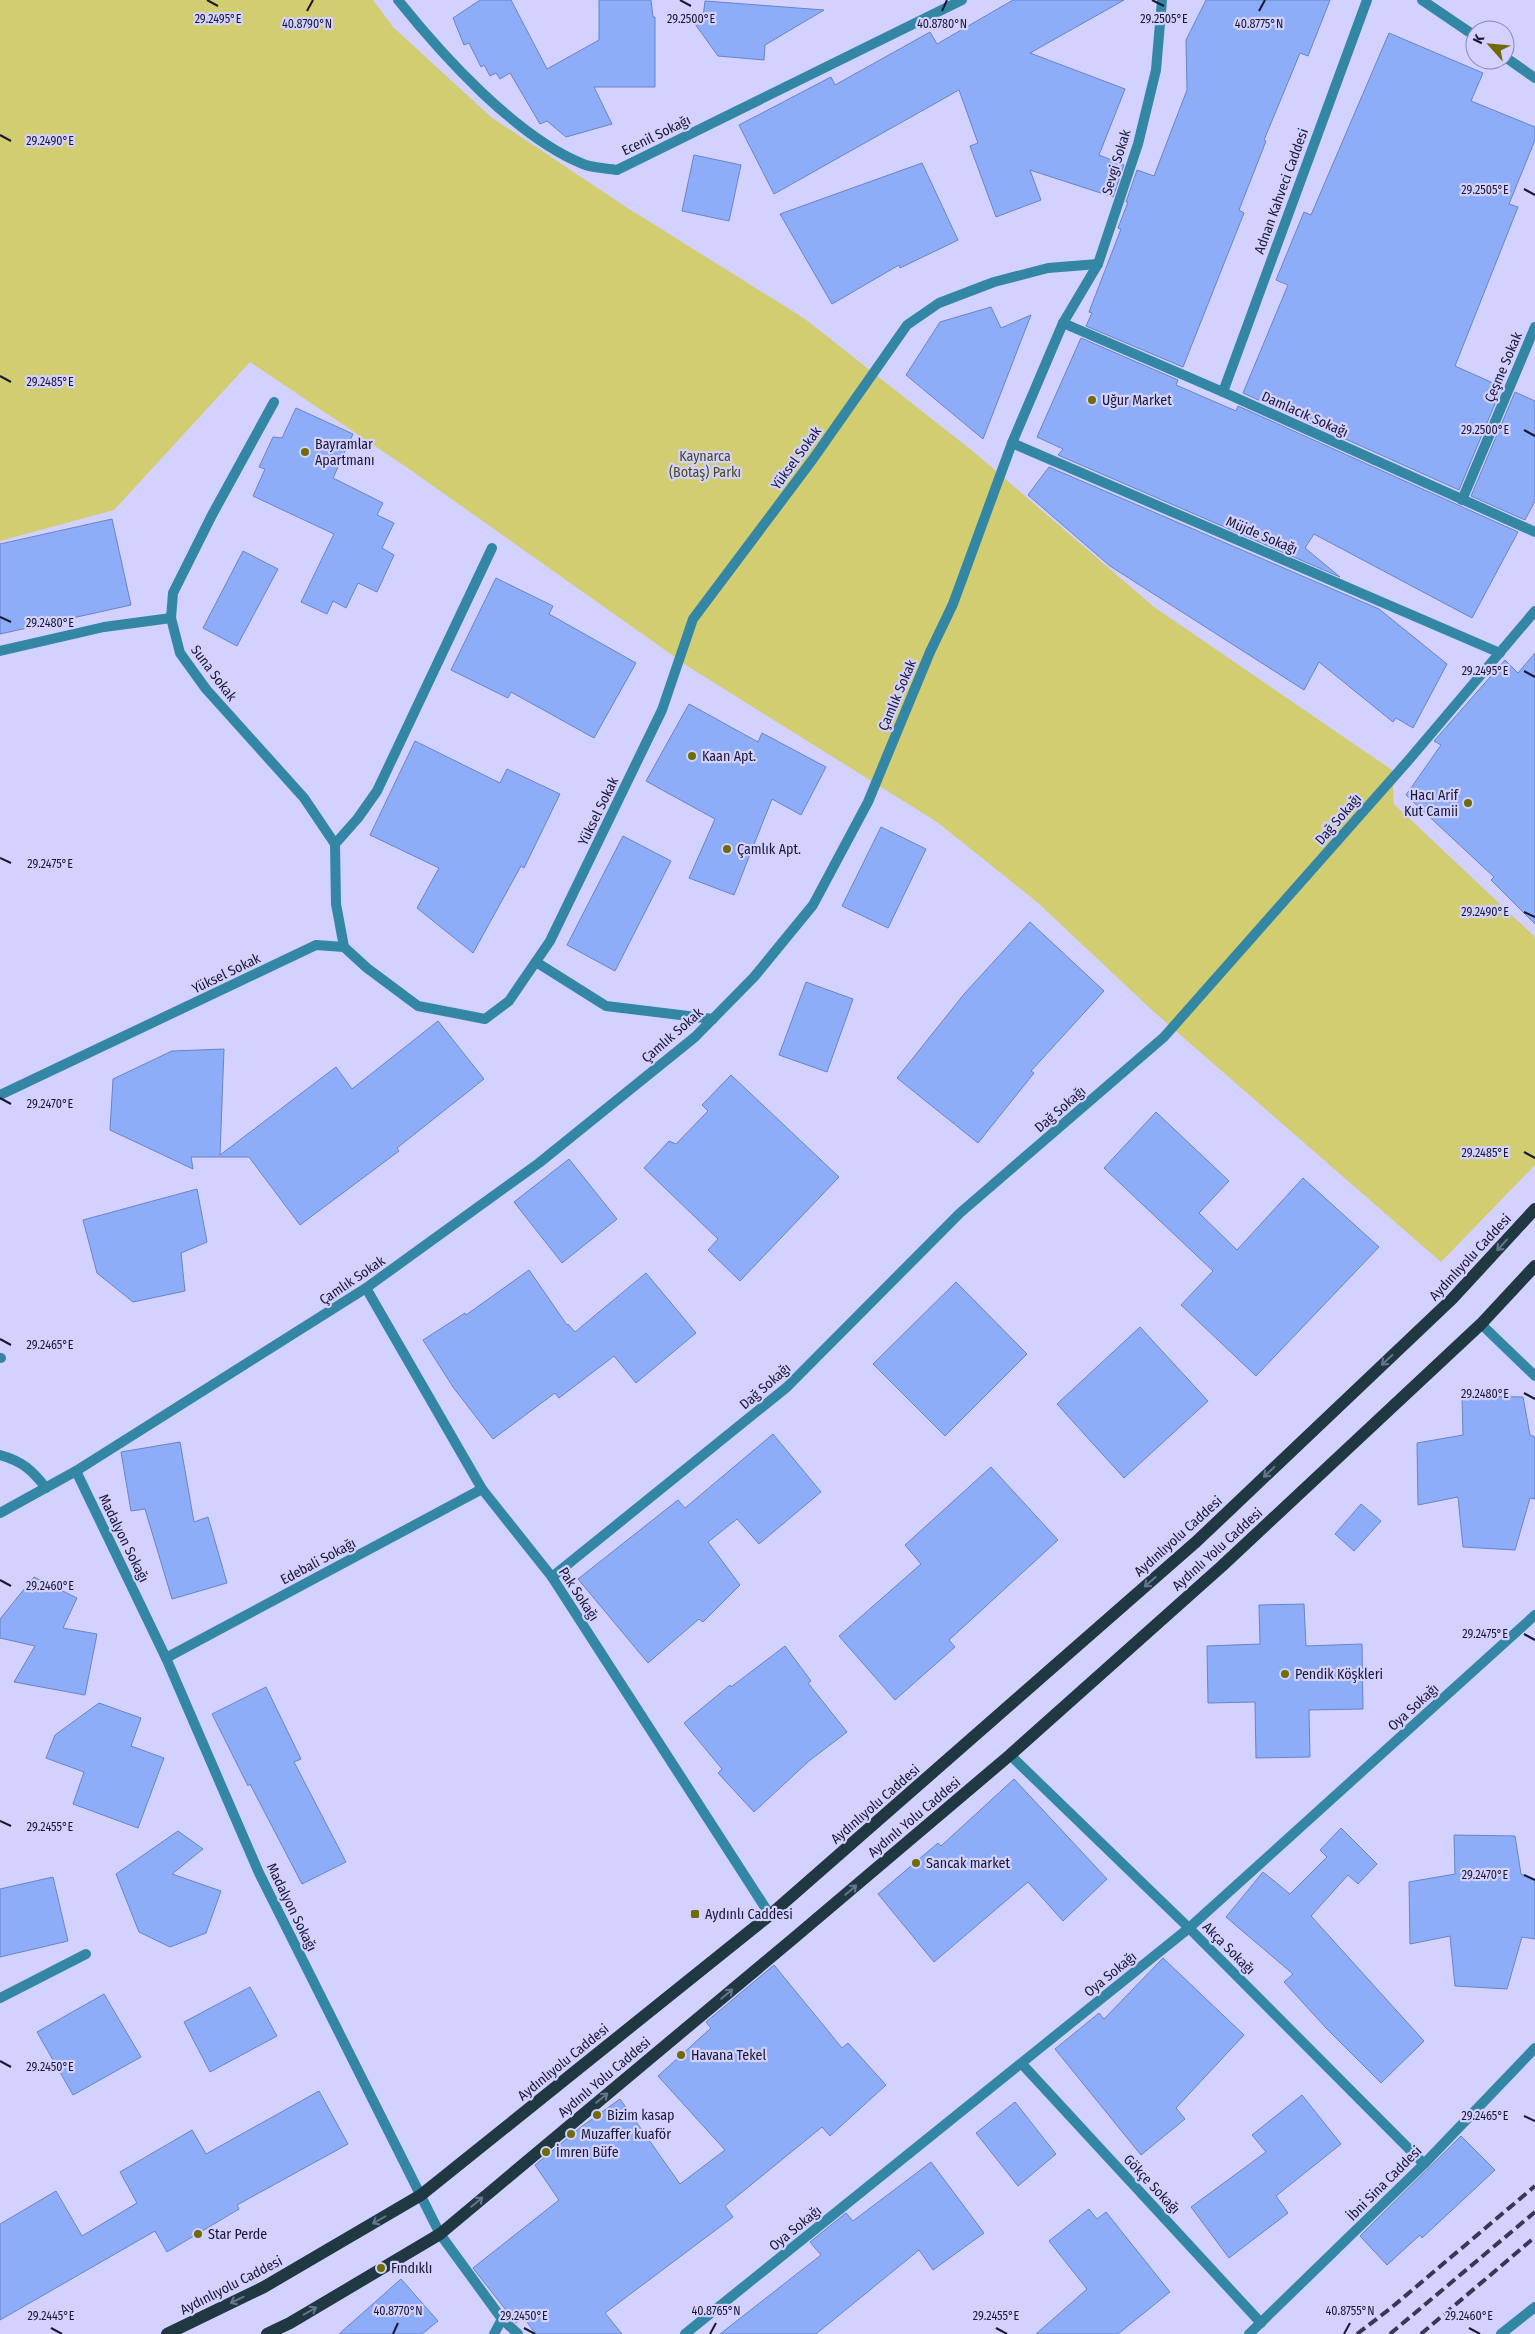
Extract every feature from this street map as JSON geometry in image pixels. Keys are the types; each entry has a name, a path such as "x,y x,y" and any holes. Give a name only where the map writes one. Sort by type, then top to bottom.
{"main road":[{"name":"Aydınlıyolu Caddesi","path":"167,2334 264,2287 421,2195 770,1915 1197,1541 1452,1299 1535,1209"},
{"name":"Aydınlı Yolu Caddesi","path":"267,2334 298,2318 440,2234 1010,1755 1222,1566 1481,1324 1535,1266"}],"street":[{"name":"Ecenil Sokağı","path":"398,0 416,23 476,88 533,136 583,164 616,170 962,0"},
{"name":"Sevgi Sokak","path":"1063,323 1098,264 1138,144 1156,70 1162,0"},
{"name":"Adnan Kahveci Caddesi","path":"1223,392 1367,0"},
{"path":"1422,0 1465,29"},
{"path":"1515,64 1535,78"},
{"name":"Yüksel Sokak","path":"0,1095 316,945 344,947 367,968 418,1006 485,1019 509,1001 550,941 662,710 693,619 813,459 907,325 939,303 994,282 1048,268 1098,264"},
{"name":"Damlacık Sokağı","path":"1063,323 1223,392 1535,532"},
{"name":"Çamlık Sokak","path":"0,1513 76,1471 366,1288 539,1162 695,1037 754,976 813,905 868,802 930,652 953,604 1012,443 1063,323"},
{"name":"Çeşme Sokak","path":"1462,500 1535,327"},
{"name":"Suna Sokak","path":"274,402 212,515 173,593 171,618 180,654 206,689 304,798 335,844"},
{"name":"Müjde Sokağı","path":"1012,443 1500,653"},
{"path":"344,947 336,904 335,844 358,818 377,791 492,548"},
{"name":"Dağ Sokağı","path":"552,1576 787,1388 960,1213 1164,1036 1535,611"},
{"path":"0,651 104,627 171,618"},
{"path":"536,962 606,1006 712,1019"},
{"name":"Pak Sokağı","path":"366,1288 482,1489 552,1576 770,1915"},
{"path":"1481,1324 1535,1376"},
{"path":"0,1455 17,1459 46,1488"},
{"name":"Madalyon Sokağı","path":"76,1471 166,1658 259,1873 440,2234 502,2319 518,2334"},
{"name":"Edebali Sokağı","path":"166,1658 482,1489"},
{"name":"Oya Sokağı","path":"685,2334 1189,1928 1535,1615"},
{"name":"Akça Sokağı","path":"1010,1755 1189,1928 1424,2164"},
{"path":"0,1998 86,1954"},
{"name":"İbni Sina Caddesi","path":"1249,2334 1424,2164 1535,2048"},
{"name":"Gökçe Sokağı","path":"1022,2064 1261,2323"},
{"path":"1501,2334 1535,2307"},
{"path":"494,2334 502,2319"}],"green space":[{"name":"Kaynarca (Botaş) Parkı","path":"0,0 373,0 393,27 491,117 626,207 805,319 975,453 1154,607 1392,770 1394,804 1535,937 1535,1165 1441,1262 1154,1012 1037,902 937,822 689,667 412,471 250,362 114,510 0,541"}],"building":[{"path":"480,0 511,0 547,69 599,40 599,0 651,0 653,17 655,17 655,87 594,87 612,124 566,137 547,121 540,124 510,73 500,79 496,73 490,76 484,65 481,67 469,43 464,45 453,18"},
{"path":"1013,0 1124,0 1030,53 1125,89 1099,155 1124,165 1113,197 1030,170 1041,200 996,217 970,146 978,143 959,90 774,194 739,125 831,77 835,85 930,32 937,44"},
{"path":"1206,0 1330,0 1308,56 1300,53 1264,140 1266,141 1239,210 1244,213 1183,367 1086,326 1092,313 1089,312 1121,229 1118,228 1137,170 1154,176 1187,90 1186,40"},
{"path":"705,1 824,10 765,45 764,60 718,56 690,17 703,17"},
{"path":"1389,33 1465,65 1465,70 1476,70 1483,73 1471,101 1535,127 1535,140 1509,204 1518,207 1455,366 1502,387 1459,490 1243,393 1288,285 1276,280 1304,212 1311,215"},
{"path":"694,155 741,165 729,221 682,211"},
{"path":"922,163 958,240 900,268 899,265 832,304 780,214"},
{"path":"991,307 1001,328 1031,315 983,439 906,375 940,322"},
{"path":"1081,338 1178,380 1176,385 1236,411 1238,406 1518,532 1472,618 1314,534 1305,548 1340,577 1058,455 1063,449 1037,437"},
{"path":"1515,392 1535,401 1535,501 1525,520 1471,496"},
{"path":"296,408 353,434 333,478 383,503 377,515 394,523 382,548 394,555 377,592 358,583 346,608 333,601 327,614 301,602 334,534 253,496 265,469 259,467 273,437 282,438"},
{"path":"1049,467 1379,609 1447,664 1413,728 1396,718 1393,722 1319,662 1304,690 1110,566 1028,495"},
{"path":"112,519 131,605 0,634 0,544"},
{"path":"243,551 278,569 237,646 203,628"},
{"path":"496,578 553,606 549,614 636,663 594,738 511,692 508,698 451,670"},
{"path":"1535,653 1535,924 1491,880 1494,877 1406,795 1441,745 1434,741 1505,660 1518,673"},
{"path":"689,704 758,742 762,733 826,767 801,815 772,799 734,895 689,878 715,819 646,781"},
{"path":"415,741 500,783 507,769 560,794 524,868 521,866 473,953 417,908 439,868 370,835"},
{"path":"881,827 926,849 888,928 842,906"},
{"path":"623,836 671,861 615,971 567,945"},
{"path":"1030,922 1104,991 1031,1071 1034,1073 978,1143 897,1078 965,993"},
{"path":"806,982 853,999 827,1072 779,1055"},
{"path":"438,1021 484,1079 397,1148 399,1151 300,1225 249,1157 191,1157 193,1169 110,1130 113,1079 172,1051 224,1049 220,1155 336,1067 352,1089"},
{"path":"731,1075 839,1177 740,1281 708,1250 718,1239 644,1168 669,1141 676,1144 708,1111 702,1105"},
{"path":"1156,1112 1229,1181 1199,1213 1237,1250 1303,1178 1379,1247 1256,1376 1181,1305 1213,1271 1104,1168"},
{"path":"569,1159 617,1219 562,1263 514,1202"},
{"path":"197,1189 207,1242 181,1253 185,1291 133,1302 97,1273 83,1220"},
{"path":"529,1270 567,1325 575,1332 646,1273 696,1333 636,1383 614,1356 559,1398 555,1393 493,1439 453,1387 423,1340 465,1313 466,1315"},
{"path":"956,1282 1027,1354 945,1436 873,1364"},
{"path":"1140,1327 1208,1401 1124,1478 1057,1404"},
{"path":"1462,1396 1523,1397 1530,1435 1535,1437 1535,1499 1530,1498 1515,1550 1463,1547 1458,1497 1418,1505 1417,1443 1463,1435"},
{"path":"773,1434 821,1492 759,1544 737,1519 708,1542 740,1585 703,1622 699,1619 648,1663 578,1579 678,1500 685,1508"},
{"path":"180,1442 194,1522 208,1517 227,1583 172,1599 145,1509 131,1511 121,1452"},
{"path":"991,1467 1058,1540 949,1640 955,1647 895,1700 839,1636 921,1564 905,1545"},
{"path":"1361,1504 1381,1521 1354,1551 1335,1534"},
{"path":"34,1577 77,1598 63,1628 97,1634 85,1695 14,1682 35,1646 0,1638 0,1619"},
{"name":"Pendik Köşkleri","path":"1304,1604 1306,1646 1362,1644 1363,1709 1309,1710 1310,1757 1256,1758 1255,1702 1208,1703 1207,1646 1260,1644 1259,1605"},
{"path":"785,1646 811,1681 808,1683 847,1732 809,1761 754,1812 718,1773 722,1769 684,1723 730,1685 731,1687"},
{"path":"266,1687 301,1759 294,1762 346,1862 302,1884 250,1784 248,1786 212,1714"},
{"path":"99,1703 141,1718 131,1746 164,1758 138,1828 73,1804 84,1772 46,1758 55,1735"},
{"path":"1014,1779 1107,1879 1063,1921 1028,1882 934,1962 878,1894 938,1843 941,1846"},
{"path":"1341,1828 1377,1864 1358,1884 1348,1875 1311,1916 1424,2041 1381,2083 1326,2028 1284,1982 1293,1974 1226,1917 1263,1872 1290,1894 1327,1857 1320,1850"},
{"path":"178,1831 203,1849 172,1874 221,1891 206,1933 170,1947 139,1932 116,1874"},
{"path":"1454,1835 1515,1836 1521,1874 1535,1879 1535,1939 1522,1937 1507,1989 1455,1986 1450,1936 1410,1944 1409,1882 1455,1874"},
{"path":"53,1877 68,1941 0,1957 0,1889"},
{"path":"1163,1958 1244,2035 1176,2108 1185,2119 1141,2155 1055,2049 1099,2013 1104,2019"},
{"path":"774,1965 842,2048 848,2043 886,2085 830,2136 822,2127 725,2206 733,2217 605,2313 622,2334 536,2334 523,2317 516,2323 473,2268 559,2200 535,2165 581,2127 620,2099 680,2184 725,2150 658,2076 711,2028 706,2022"},
{"path":"250,1987 277,2036 210,2072 184,2022"},
{"path":"104,1994 141,2057 73,2095 37,2032"},
{"path":"319,2091 348,2144 237,2205 239,2209 167,2252 155,2231 0,2320 0,2224 56,2191 82,2236 137,2203 120,2172 192,2130 206,2154"},
{"path":"1302,2095 1341,2144 1276,2196 1288,2213 1229,2258 1191,2207 1266,2152 1252,2135"},
{"path":"1015,2102 1056,2154 1018,2186 976,2133"},
{"path":"1461,2136 1495,2170 1422,2238 1420,2235 1387,2265 1360,2236"},
{"path":"931,2162 984,2233 933,2270 919,2250 816,2334 720,2334 821,2255 810,2242 846,2213 853,2221"},
{"path":"1089,2209 1097,2219 1106,2212 1170,2292 1118,2334 1036,2334 1087,2289 1049,2241"},
{"path":"401,2279 438,2321 422,2334 339,2334"}],"railway":[{"path":"1357,2334 1391,2308 1535,2186"},
{"path":"1390,2334 1535,2212"},
{"path":"1421,2334 1535,2237"}],"place":[{"name":"Uğur Market","path":"1092,400"},
{"name":"Bayramlar Apartmanı","path":"305,452"},
{"name":"Kaan Apt.","path":"692,756"},
{"name":"Hacı Arif Kut Camii","path":"1468,803"},
{"name":"Çamlık Apt.","path":"727,849"},
{"name":"Pendik Köşkleri","path":"1285,1674"},
{"name":"Sancak market","path":"916,1863"},
{"name":"Aydınlı Caddesi","path":"695,1914"},
{"name":"Havana Tekel","path":"681,2055"},
{"name":"Bizim kasap","path":"597,2115"},
{"name":"Muzaffer kuaför","path":"571,2134"},
{"name":"İmren Büfe","path":"546,2152"},
{"name":"Star Perde","path":"198,2234"},
{"name":"Fındıklı","path":"381,2268"}]}
